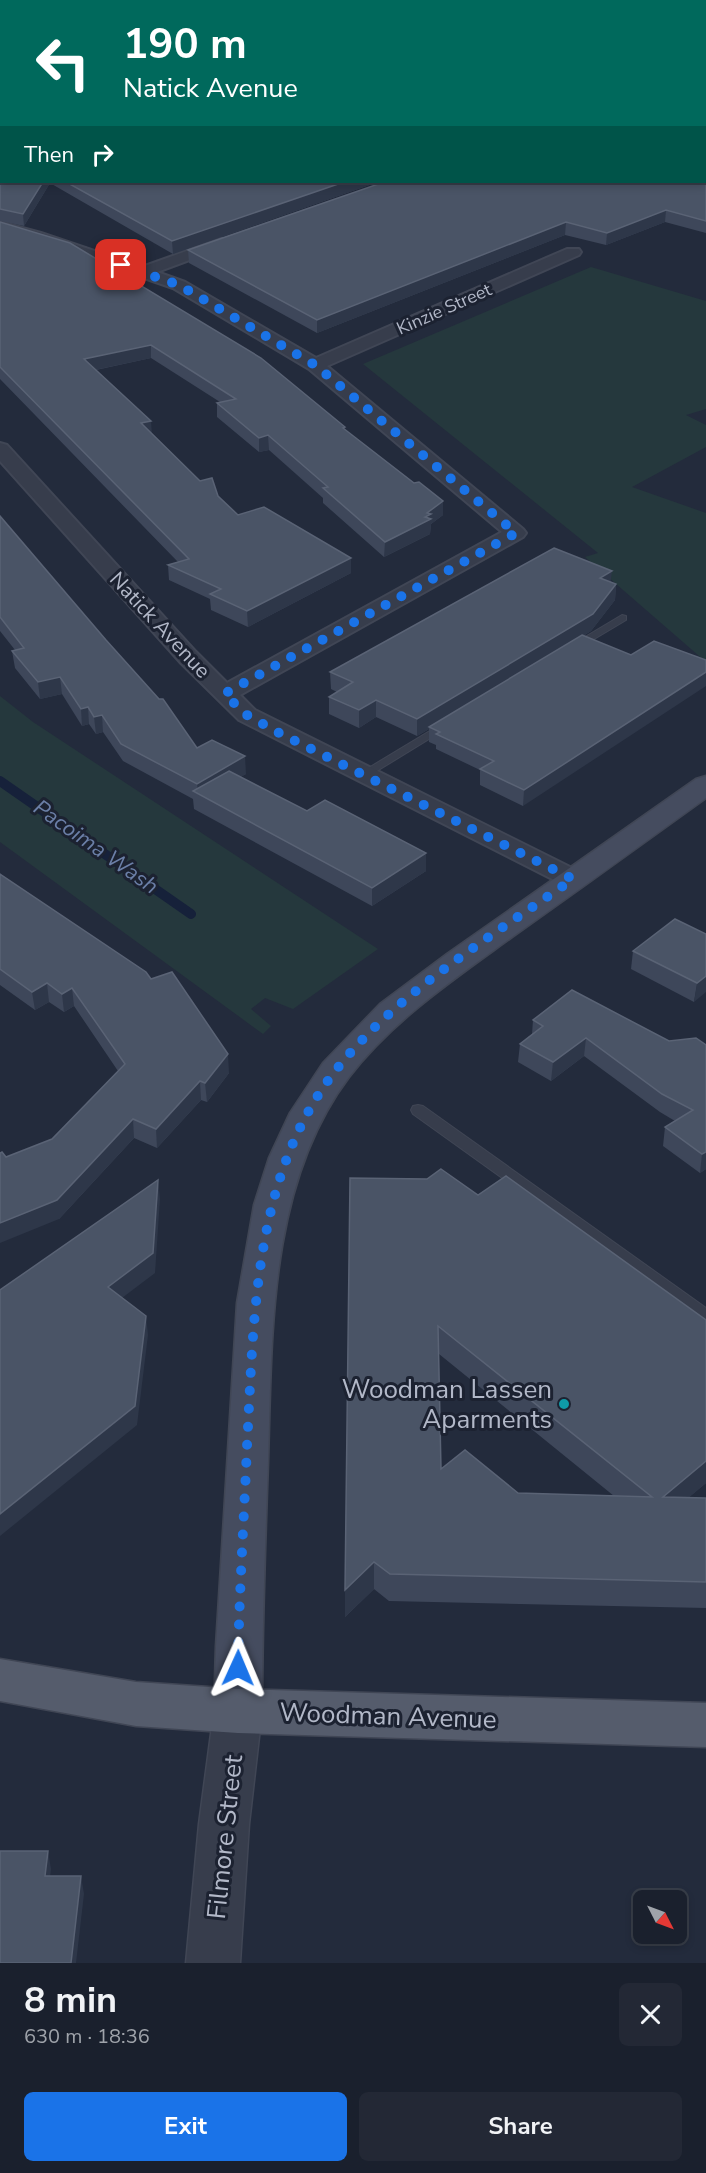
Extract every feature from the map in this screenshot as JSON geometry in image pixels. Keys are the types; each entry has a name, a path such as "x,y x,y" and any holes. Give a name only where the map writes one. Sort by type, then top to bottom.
{"main road":[{"path":"238,1711 240,1592 256,1311 264,1239 272,1205 306,1116 335,1071 381,1022 457,961 706,784"},
{"name":"Woodman Avenue","path":"0,1680 136,1704 238,1711 706,1725"}],"street":[{"path":"0,227 36,236 179,285 315,365 516,533 224,694"},
{"path":"142,272 237,238"},
{"name":"Kinzie Street","path":"315,365 573,252"},
{"name":"Natick Avenue","path":"0,449 188,657 247,715 573,879"},
{"name":"Filmore Street","path":"213,1963 224,1824 238,1711"}],"lane":[{"path":"561,655 622,618"},
{"path":"363,775 450,722"},
{"path":"418,1110 706,1316"}],"green space":[{"path":"591,267 706,301 706,409 686,415 706,425 706,447 632,487 706,513 706,662 585,557 598,553 363,364"},
{"path":"0,696 33,722 378,949 293,1009 265,998 251,1009 271,1026 263,1034 0,842"}],"building":[{"path":"0,183 42,183 23,214 0,209"},
{"path":"68,183 341,183 172,241"},
{"path":"381,183 706,183 706,221 666,210 607,233 566,222 317,320 188,250"},
{"path":"0,222 70,243 261,358 345,427 343,428 414,483 419,482 443,501 427,513 431,514 425,517 431,519 385,542 323,488 328,487 268,435 259,438 217,403 236,399 151,345 84,359 151,421 141,423 200,481 212,478 218,496 238,515 264,507 351,558 247,611 210,594 221,589 168,565 189,559 0,367"},
{"path":"0,516 106,640 159,699 163,699 197,748 212,740 245,756 197,784 121,744 102,715 94,717 88,707 81,709 60,677 38,682 12,651 24,648 0,617"},
{"path":"554,548 612,571 600,578 616,584 593,614 417,719 376,700 359,710 329,697 353,682 330,672"},
{"path":"582,635 631,655 654,641 706,660 706,672 524,790 480,769 494,761 436,734 440,732 429,727"},
{"path":"229,771 307,811 325,800 426,853 372,888 193,791"},
{"path":"0,874 146,972 151,979 172,972 228,1054 205,1083 200,1081 156,1129 133,1119 57,1200 0,1223 0,1153 2,1152 6,1157 52,1139 125,1064 72,988 62,994 47,983 32,992 0,969"},
{"path":"675,919 706,934 706,976 697,983 633,951"},
{"path":"572,990 669,1041 696,1038 706,1045 706,1152 702,1154 665,1127 693,1110 662,1094 586,1038 553,1062 520,1044 543,1026 533,1020"},
{"name":"Woodman Lassen Aparments","path":"441,1169 478,1195 506,1176 706,1320 706,1461 663,1497 706,1498 706,1582 390,1574 374,1562 345,1590 350,1178 427,1179","holes":["438,1326 652,1497 518,1493 465,1450 441,1469"]},
{"path":"158,1180 153,1253 108,1287 146,1316 135,1406 0,1514 0,1290"},
{"path":"0,1851 48,1851 45,1876 81,1876 71,1963 0,1963"}],"waterway":[{"name":"Pacoima Wash","path":"0,781 191,914"}],"place":[{"name":"Woodman Lassen Aparments","path":"564,1404"}],"route":[{"path":"121,265 179,285 315,365 516,533 224,694 247,715 281,734 573,879 457,961 381,1022 335,1071 306,1116 294,1144 272,1205 264,1239 256,1311 239,1604 238,1668"}]}
